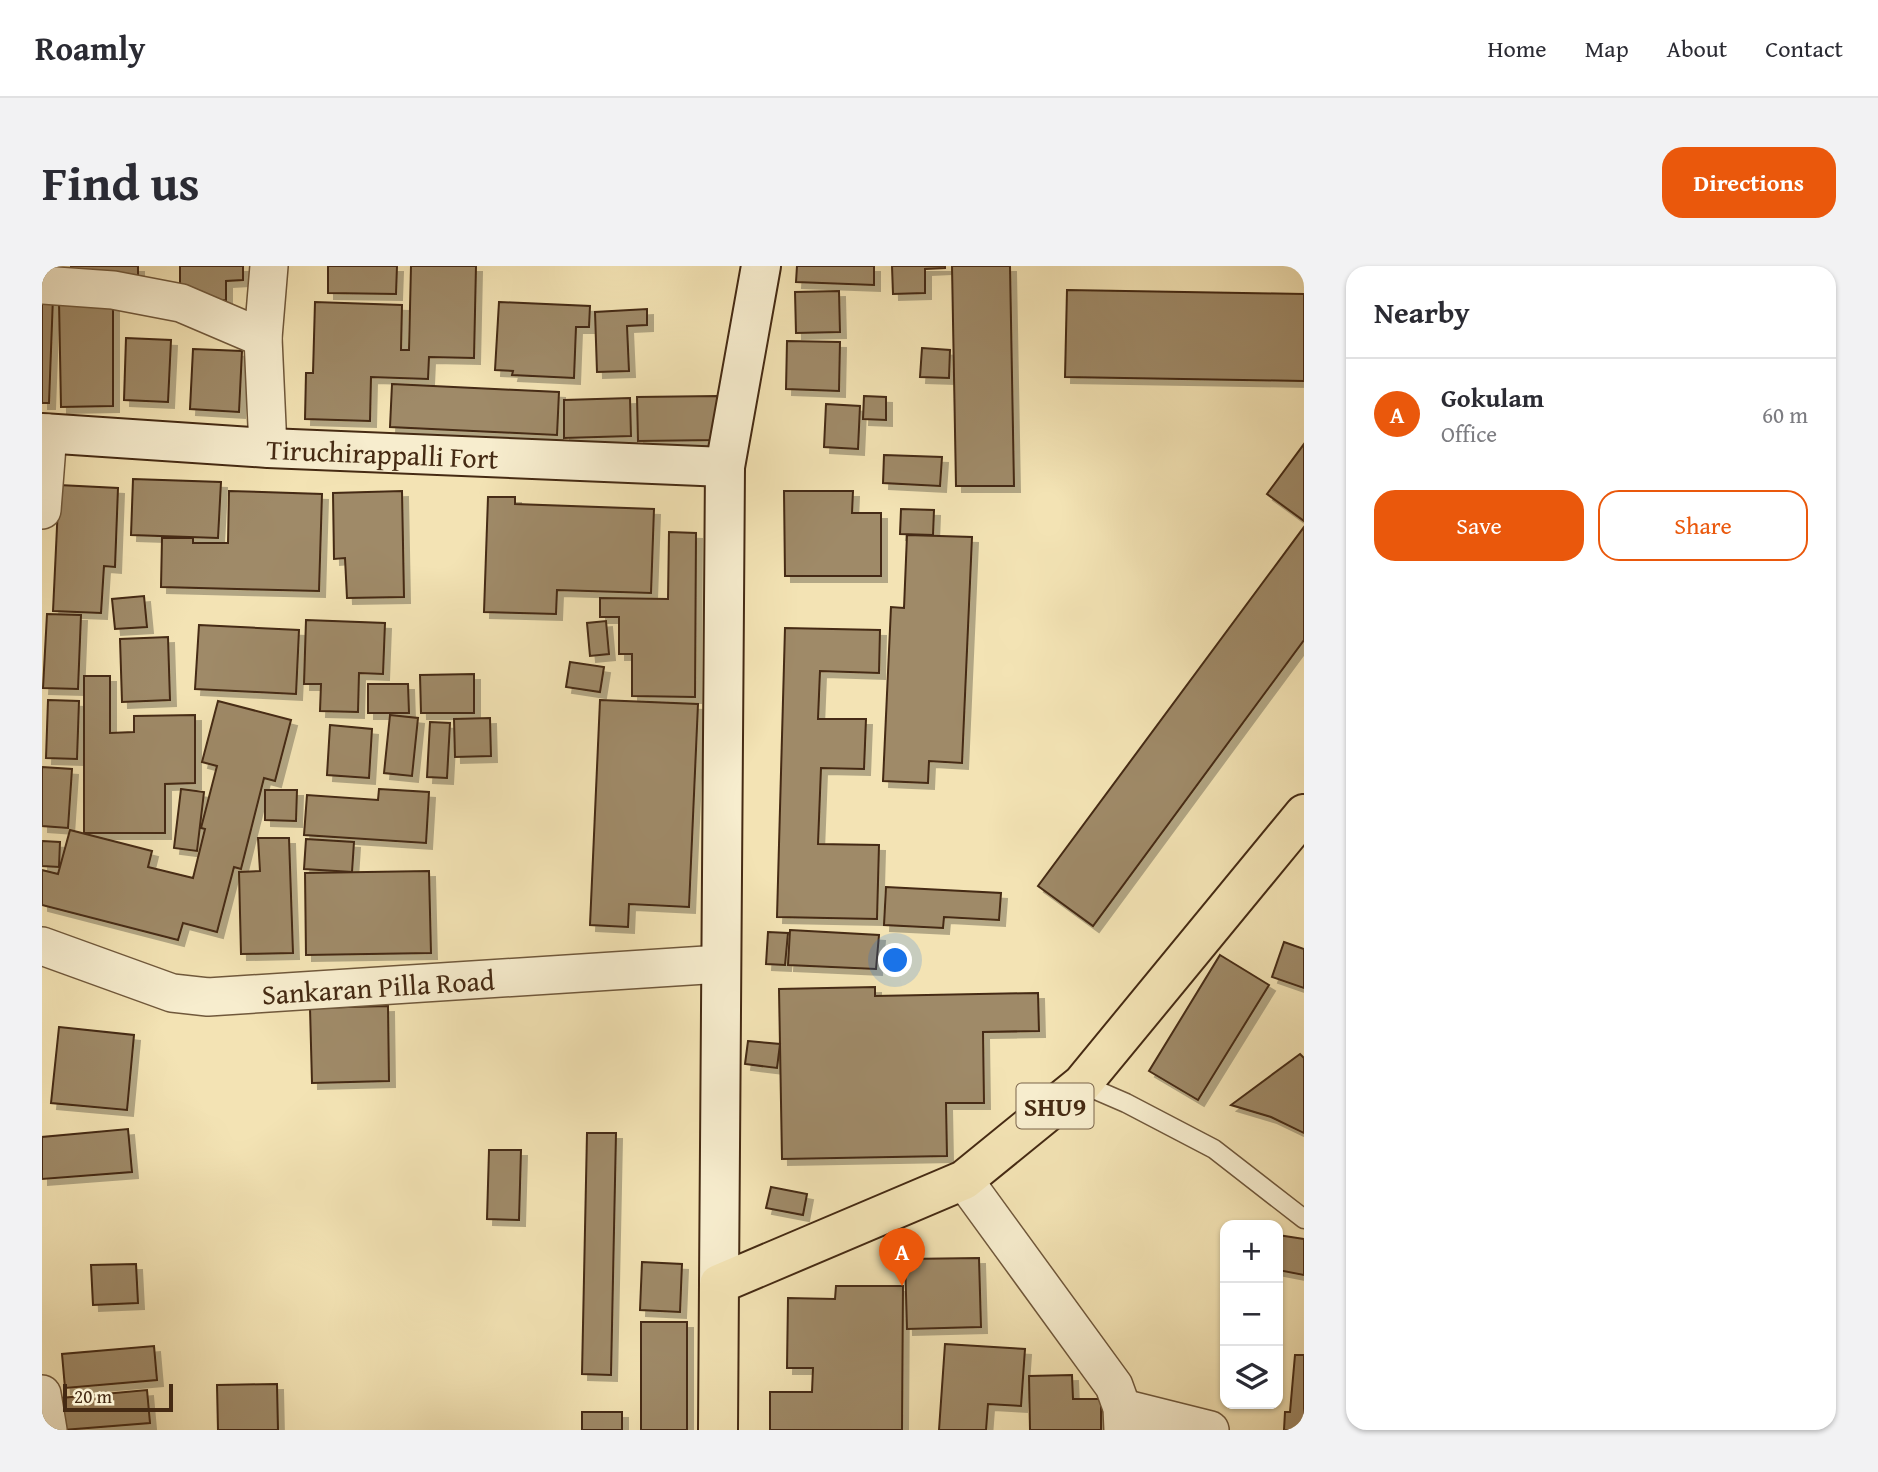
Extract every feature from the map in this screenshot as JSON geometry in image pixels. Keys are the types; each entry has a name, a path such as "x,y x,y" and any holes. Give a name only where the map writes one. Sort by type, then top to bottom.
{"main road":[{"name":"SHU9","path":"719,1284 964,1180 1082,1084 1304,814"},
{"path":"718,1430 719,1284"}],"street":[{"path":"268,448 263,338 269,266"},
{"path":"719,1284 725,467 761,266"},
{"path":"42,285 113,290 181,303 263,338"},
{"path":"42,510 45,433"},
{"name":"Tiruchirappalli Fort","path":"45,433 268,448 725,467"},
{"name":"Sankaran Pilla Road","path":"42,946 172,993 208,997 721,964"},
{"path":"964,1180 1114,1386 1123,1419 1210,1430"},
{"path":"42,1394 48,1430"}],"lane":[{"path":"1082,1084 1126,1103 1214,1149 1304,1219"}],"building":[{"path":"71,266 138,266 138,281 71,280"},
{"path":"180,266 243,266 243,280 226,281 226,300 180,301"},
{"path":"328,266 397,266 396,294 328,293"},
{"path":"411,266 476,266 474,358 429,357 428,379 371,377 370,421 305,419 306,373 313,373 315,302 402,305 401,350 409,350"},
{"path":"797,266 874,266 874,285 796,282"},
{"path":"892,266 945,268 925,269 925,293 893,294"},
{"path":"952,266 1010,266 1014,486 956,486"},
{"path":"1067,290 1304,294 1304,381 1065,377"},
{"path":"839,291 840,332 796,333 795,292"},
{"path":"42,297 53,297 49,403 42,403"},
{"path":"59,301 113,301 113,406 61,407"},
{"path":"499,302 590,306 589,327 576,327 574,378 512,375 513,371 495,370"},
{"path":"647,309 647,325 627,326 629,371 597,372 595,312"},
{"path":"126,338 171,340 168,402 124,400"},
{"path":"787,341 840,342 839,391 786,389"},
{"path":"922,348 950,350 949,378 920,377"},
{"path":"193,349 242,351 239,412 190,409"},
{"path":"392,384 559,392 557,435 390,427"},
{"path":"717,396 718,440 638,441 637,397"},
{"path":"864,396 886,397 886,420 863,419"},
{"path":"630,398 631,436 564,438 564,400"},
{"path":"826,404 860,406 858,449 824,447"},
{"path":"1304,444 1304,521 1267,494"},
{"path":"884,455 942,457 940,486 883,483"},
{"path":"133,479 221,482 218,538 131,535"},
{"path":"59,485 118,488 115,567 104,566 101,613 53,611"},
{"path":"229,491 322,494 319,591 161,587 162,538 193,538 193,543 228,543"},
{"path":"402,491 404,597 347,598 345,558 334,559 333,493"},
{"path":"784,491 853,491 852,513 881,513 881,576 785,576"},
{"path":"488,497 515,497 515,504 654,509 651,593 557,590 556,614 484,612"},
{"path":"901,509 934,510 933,535 900,534"},
{"path":"1304,527 1304,640 1093,926 1038,886"},
{"path":"669,532 696,533 695,697 632,696 632,654 619,654 619,617 600,617 600,598 668,599"},
{"path":"907,535 972,537 962,763 929,761 928,783 883,781 891,607 904,608"},
{"path":"144,596 147,627 115,629 112,599"},
{"path":"47,614 81,615 78,689 43,688"},
{"path":"306,620 385,623 383,674 359,673 358,712 320,711 321,684 304,684"},
{"path":"606,621 609,654 590,656 587,623"},
{"path":"199,625 299,630 296,694 195,689"},
{"path":"785,628 880,630 879,673 820,671 818,719 866,719 864,769 821,768 818,844 879,845 877,919 777,917"},
{"path":"168,637 170,700 122,702 120,639"},
{"path":"570,662 604,667 600,692 566,687"},
{"path":"474,674 474,713 421,713 420,675"},
{"path":"84,676 110,676 110,733 134,732 134,716 195,715 195,783 165,784 165,833 84,833"},
{"path":"368,684 408,684 409,713 368,713"},
{"path":"48,700 79,701 77,759 46,758"},
{"path":"600,700 698,704 689,907 629,904 628,927 590,925"},
{"path":"218,701 291,720 275,781 264,778 241,869 234,867 217,932 183,923 178,940 42,905 42,870 58,874 70,830 152,851 148,867 193,878 205,829 201,828 217,766 202,762"},
{"path":"390,715 418,718 412,776 384,773"},
{"path":"490,718 491,756 455,757 454,719"},
{"path":"430,722 450,723 447,778 427,777"},
{"path":"330,725 372,729 369,778 327,775"},
{"path":"42,767 72,769 68,828 42,826"},
{"path":"181,789 204,792 197,851 174,848"},
{"path":"379,789 429,792 426,843 304,835 307,795 378,800"},
{"path":"265,790 297,790 296,821 265,820"},
{"path":"258,838 289,838 293,953 241,954 239,872 260,871"},
{"path":"306,839 354,842 352,872 304,869"},
{"path":"42,841 60,842 59,867 42,866"},
{"path":"429,871 431,953 306,955 305,873"},
{"path":"886,887 1001,893 999,920 944,917 943,928 884,925"},
{"path":"790,930 879,935 876,969 788,965"},
{"path":"768,932 788,933 785,965 766,964"},
{"path":"1284,942 1304,949 1304,988 1272,977"},
{"path":"1220,955 1269,985 1198,1100 1149,1071"},
{"path":"875,987 875,996 1038,993 1039,1031 983,1032 984,1103 946,1103 947,1156 782,1159 779,989"},
{"path":"388,1006 389,1081 312,1083 310,1008"},
{"path":"59,1027 134,1035 127,1110 51,1103"},
{"path":"748,1041 780,1044 777,1068 745,1064"},
{"path":"1300,1054 1304,1058 1304,1133 1271,1117 1231,1105"},
{"path":"128,1129 132,1172 42,1179 42,1137"},
{"path":"587,1133 616,1133 611,1375 582,1374"},
{"path":"489,1150 521,1150 519,1220 487,1219"},
{"path":"771,1187 807,1194 803,1215 766,1208"},
{"path":"1283,1236 1304,1239 1304,1275 1283,1271"},
{"path":"979,1258 981,1327 907,1329 905,1259"},
{"path":"642,1262 682,1264 680,1312 640,1310"},
{"path":"136,1264 138,1303 93,1305 91,1265"},
{"path":"836,1286 903,1286 902,1430 770,1430 770,1392 812,1392 813,1368 787,1368 788,1298 835,1299"},
{"path":"641,1322 687,1322 687,1430 641,1430"},
{"path":"945,1344 1025,1349 1021,1406 988,1404 986,1430 939,1430"},
{"path":"154,1346 157,1380 65,1388 62,1354"},
{"path":"1295,1355 1304,1355 1304,1430 1284,1430 1285,1412 1290,1412"},
{"path":"1072,1375 1073,1399 1101,1399 1101,1430 1030,1430 1029,1376"},
{"path":"277,1384 278,1430 218,1430 217,1385"},
{"path":"147,1390 150,1423 63,1430 61,1398"},
{"path":"582,1412 622,1412 622,1430 582,1430"}],"place":[{"name":"Gokulam","path":"902,1286"}]}
